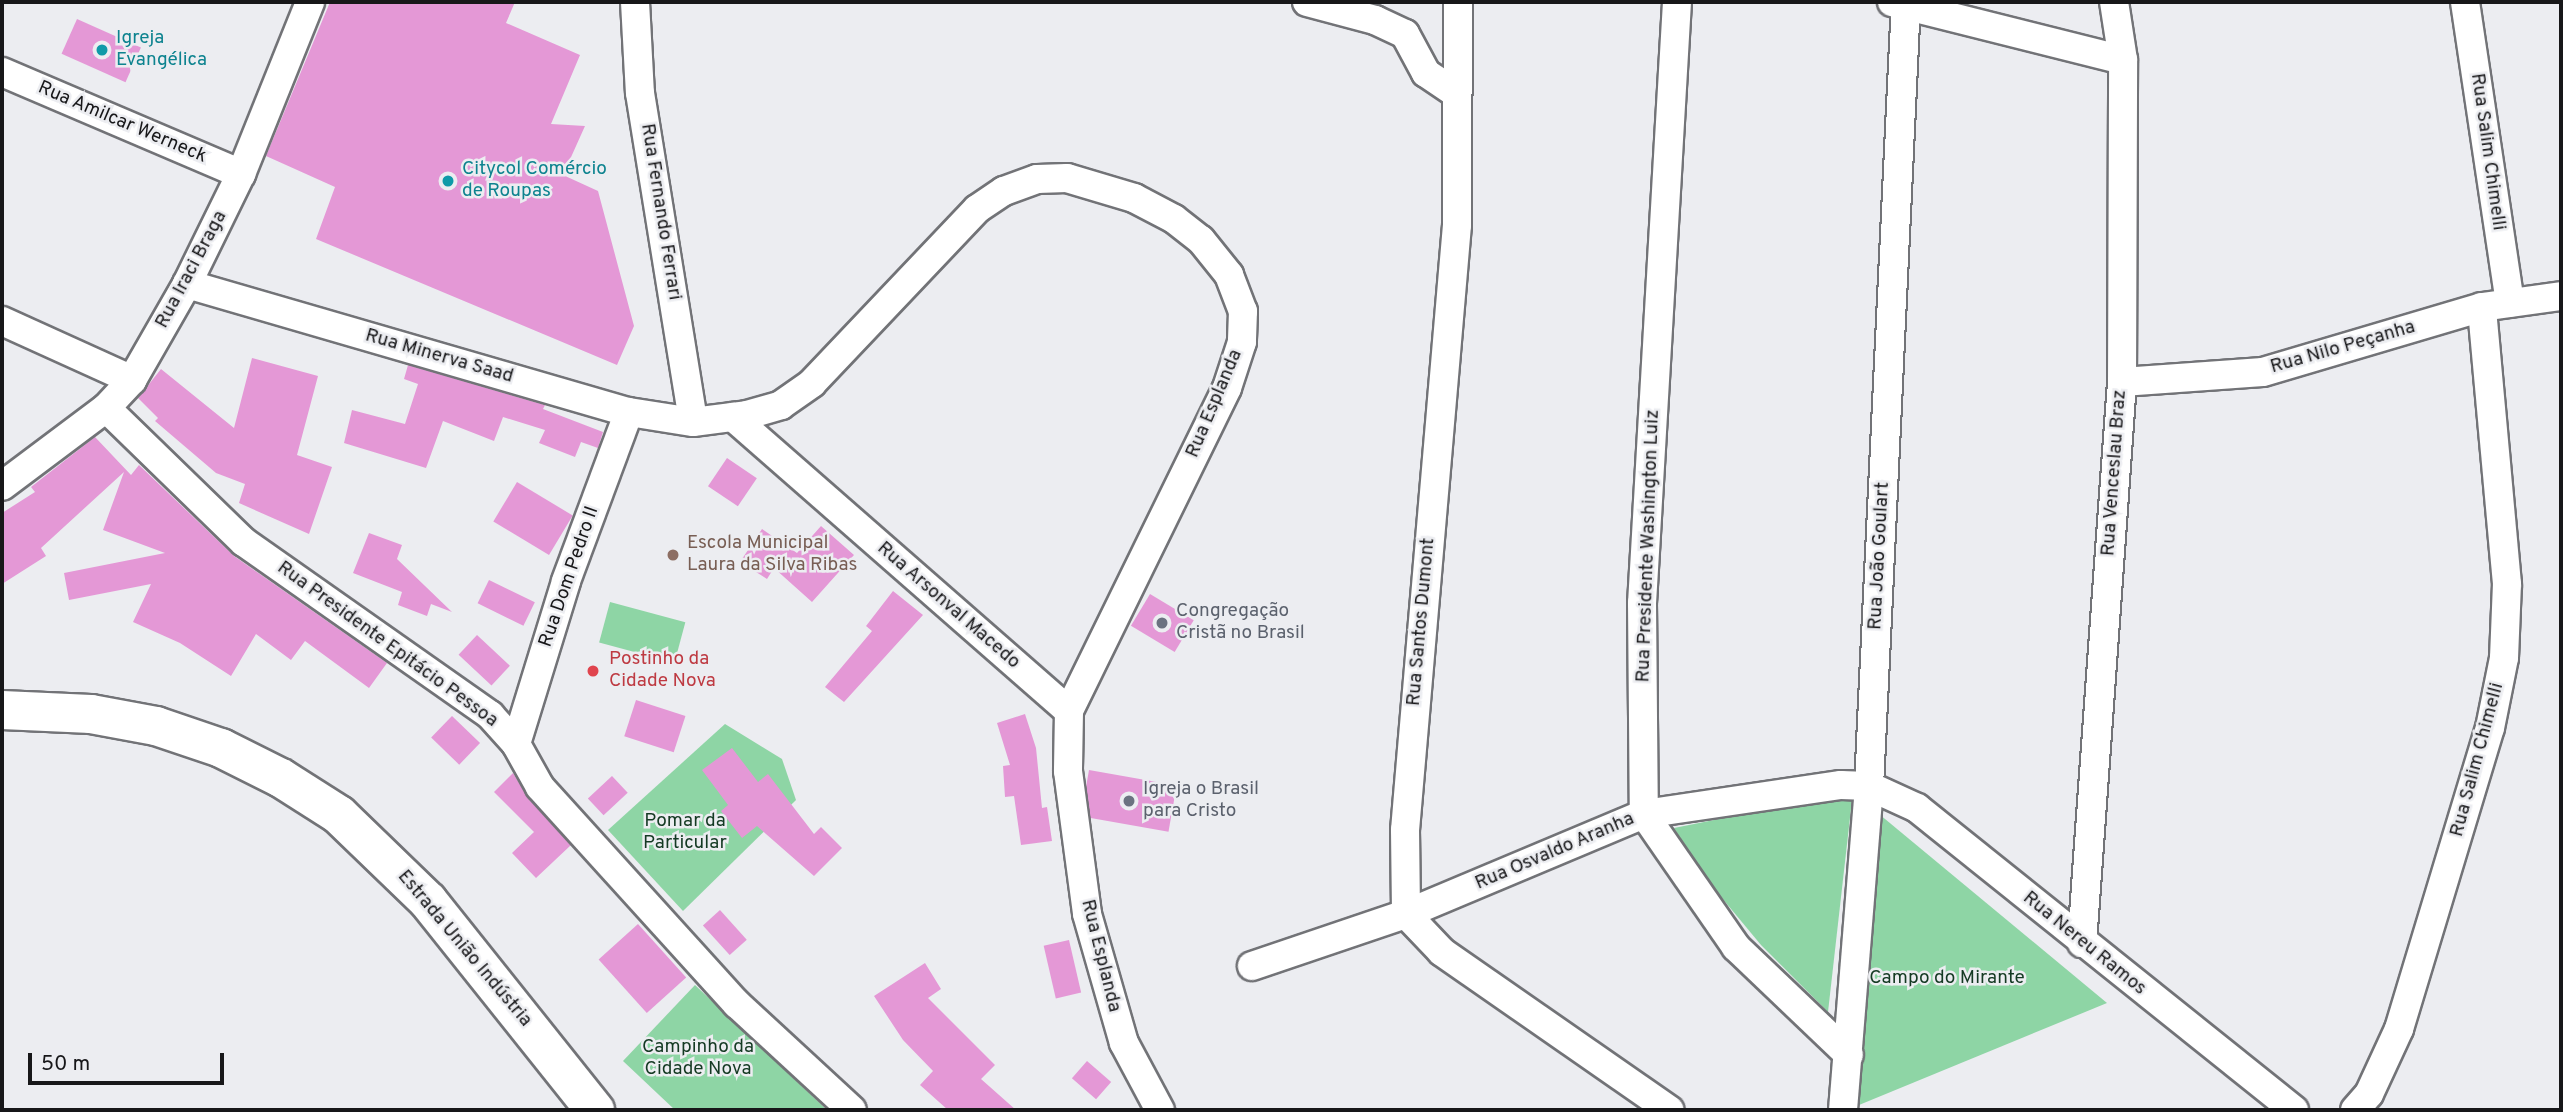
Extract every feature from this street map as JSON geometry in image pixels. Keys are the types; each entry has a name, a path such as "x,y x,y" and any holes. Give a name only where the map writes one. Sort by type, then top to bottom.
{"main road":[{"name":"Estrada União Indústria","path":"2,710 91,714 156,726 221,748 281,778 339,815 428,901 595,1110"}],"street":[{"name":"Rua Iraci Braga","path":"2,486 106,408 132,380 187,284 241,174 310,2"},
{"name":"Rua Fernando Ferrari","path":"635,2 640,93 693,422"},
{"path":"1307,2 1399,30 1412,43 1426,74 1457,94"},
{"name":"Rua Santos Dumont","path":"1406,914 1405,830 1457,225 1458,2"},
{"name":"Rua Presidente Washington Luiz","path":"1644,814 1642,603 1677,2"},
{"name":"Rua Venceslau Braz","path":"2082,943 2122,382 2123,60 2114,2"},
{"name":"Rua Salim Chimelli","path":"2465,2 2510,303"},
{"path":"1901,3 2123,60"},
{"name":"Rua João Goulart","path":"1843,1110 1869,786 1901,3"},
{"name":"Rua Amilcar Werneck","path":"2,72 241,174"},
{"name":"Rua Esplanda","path":"693,422 733,417 781,405 812,383 976,209 1004,191 1037,179 1067,178 1134,198 1174,219 1201,240 1228,275 1243,311 1242,342 1227,388 1069,711 1068,771 1087,914 1124,1043 1160,1110"},
{"name":"Rua Minerva Saad","path":"187,284 629,412 693,422"},
{"name":"Rua Nilo Peçanha","path":"2122,382 2263,372 2482,307 2561,296"},
{"name":"Rua Salim Chimelli","path":"2356,1110 2369,1094 2399,1029 2490,728 2504,658 2507,584 2482,307"},
{"path":"2,321 132,380"},
{"name":"Rua Presidente Epitácio Pessoa","path":"106,408 244,542 490,715 516,744 540,787 749,1016 852,1110"},
{"name":"Rua Dom Pedro II","path":"516,744 566,581 629,412"},
{"name":"Rua Arsonval Macedo","path":"733,417 1069,711"},
{"name":"Rua Osvaldo Aranha","path":"1252,966 1406,914 1644,814 1841,785 1869,786"},
{"name":"Rua Nereu Ramos","path":"1869,786 1917,808 2082,943 2294,1110"},
{"path":"1644,814 1736,947 1849,1055"},
{"path":"1406,914 1442,952 1669,1110"}],"green space":[{"path":"610,602 685,622 674,663 599,643"},
{"name":"Pomar da Particular","path":"725,724 782,759 796,800 683,911 608,830"},
{"name":"Campo do Mirante","path":"1852,800 1828,1012 1761,945 1702,874 1674,828 1779,807"},
{"name":"Campo do Mirante","path":"1879,814 2107,1003 1859,1105 1858,1038"},
{"name":"Campinho da Cidade Nova","path":"695,985 827,1110 675,1110 623,1061"}],"building":[{"name":"Citycol Comércio de Roupas","path":"330,2 515,2 506,23 580,55 551,124 585,126 563,175 598,191 634,326 617,365 316,239 335,187 266,156"},
{"name":"Igreja Evangélica","path":"77,19 141,47 125,82 62,54"},
{"path":"252,358 318,376 297,455 332,467 309,534 239,503 245,484 216,473 155,421 158,418 138,398 161,369 234,428"},
{"path":"408,365 545,405 543,409 603,432 598,448 581,442 575,457 539,443 545,430 503,417 494,441 443,421 426,468 344,443 352,410 405,424 418,384 404,379"},
{"path":"95,437 131,475 139,465 234,556 387,663 369,688 305,641 291,660 256,634 231,676 180,643 133,622 151,584 69,600 64,573 165,553 103,530 124,472 41,548 46,556 2,584 2,513 35,492 31,487"},
{"path":"727,458 757,478 738,506 708,486"},
{"path":"517,482 573,515 549,555 493,521"},
{"path":"821,526 854,555 812,602 774,568 767,579 740,562 762,529 797,553"},
{"path":"369,533 402,545 397,559 452,612 431,604 427,616 398,605 402,592 353,573"},
{"path":"489,580 535,602 523,626 478,603"},
{"path":"893,591 923,615 844,702 825,687 872,631 866,626"},
{"name":"Congregação Cristã no Brasil","path":"1150,594 1194,620 1175,652 1131,626"},
{"path":"477,635 510,666 491,685 459,655"},
{"path":"636,700 685,716 674,752 624,736"},
{"path":"1025,714 1036,748 1042,808 1047,807 1052,841 1021,845 1014,796 1005,797 1003,766 1010,765 997,723"},
{"path":"452,716 480,743 459,765 431,738"},
{"path":"732,748 758,782 768,774 814,834 821,827 842,848 814,876 757,826 742,838 721,811 728,805 702,770"},
{"name":"Igreja o Brasil para Cristo","path":"1089,770 1177,785 1168,832 1081,816"},
{"path":"513,773 528,798 571,845 536,878 512,853 534,832 494,792"},
{"path":"612,776 628,793 604,815 588,799"},
{"path":"720,910 747,940 730,955 703,925"},
{"path":"638,924 686,978 647,1013 599,959"},
{"path":"1069,940 1081,993 1056,998 1044,946"},
{"path":"925,963 941,989 928,998 995,1065 981,1079 1016,1110 948,1110 920,1085 933,1071 903,1040 874,996"},
{"path":"1087,1061 1111,1082 1096,1099 1072,1078"}],"place":[{"name":"Igreja Evangélica","path":"102,50"},
{"name":"Citycol Comércio de Roupas","path":"448,181"},
{"name":"Escola Municipal Laura da Silva Ribas","path":"673,555"},
{"name":"Congregação Cristã no Brasil","path":"1162,623"},
{"name":"Postinho da Cidade Nova","path":"593,671"},
{"name":"Igreja o Brasil para Cristo","path":"1129,801"}]}
